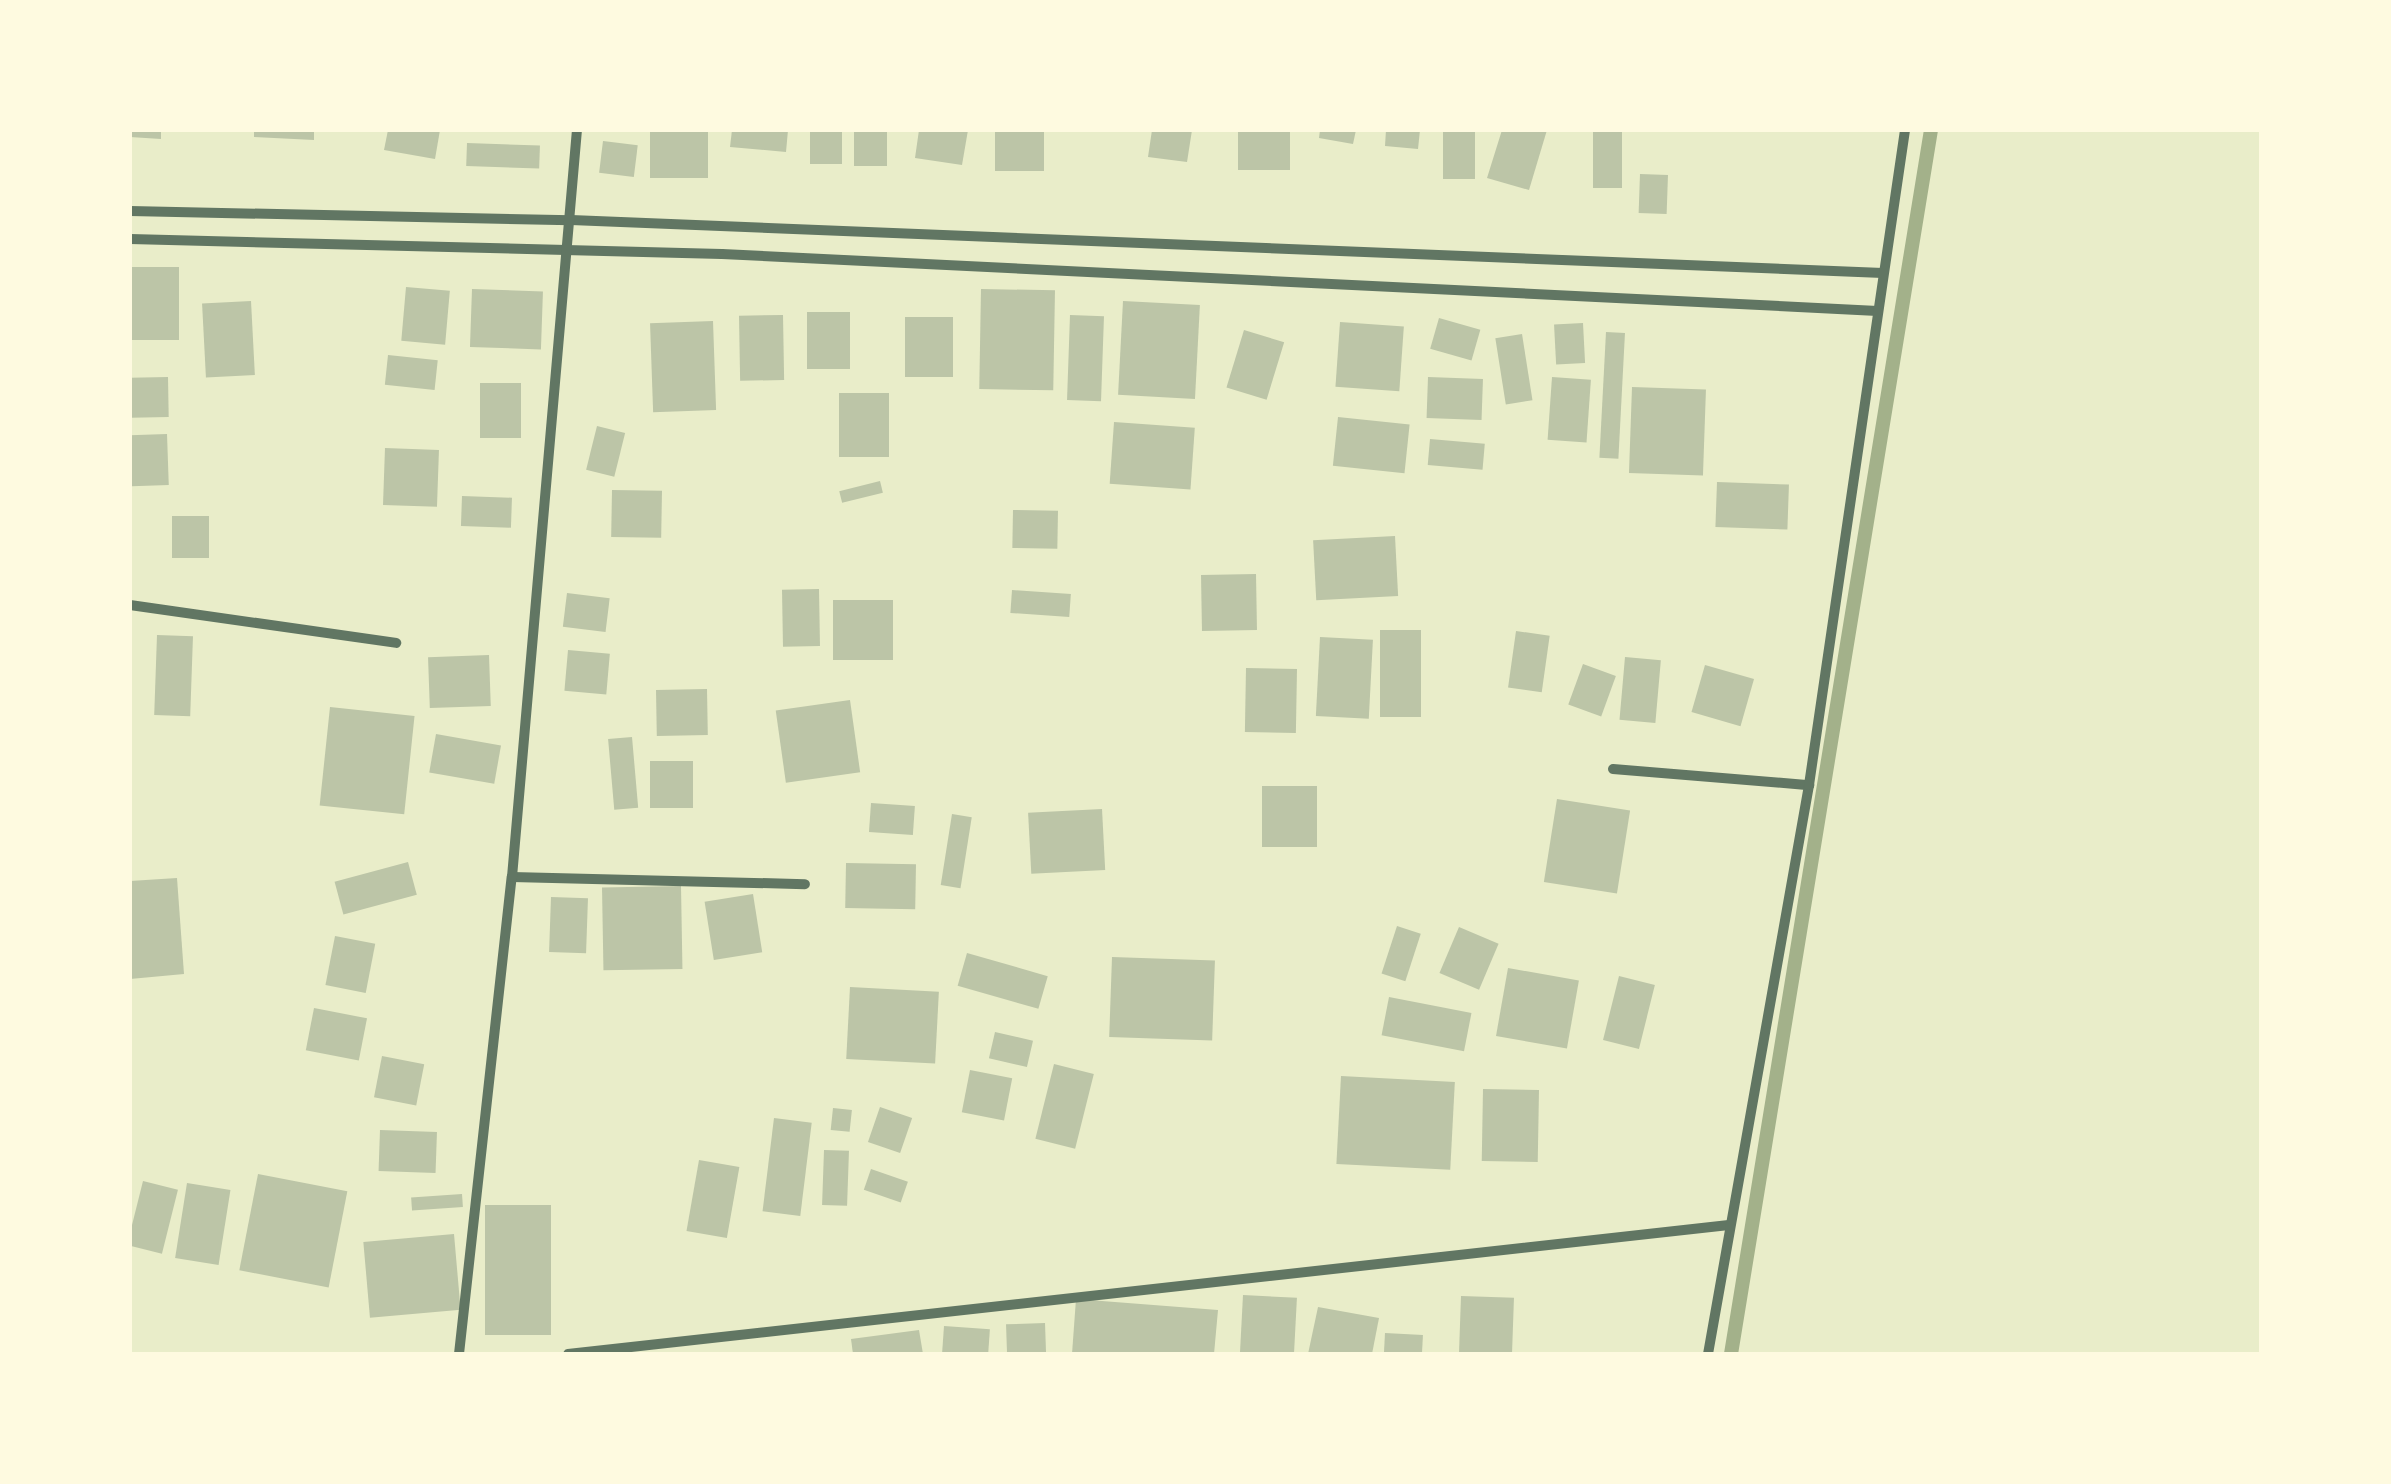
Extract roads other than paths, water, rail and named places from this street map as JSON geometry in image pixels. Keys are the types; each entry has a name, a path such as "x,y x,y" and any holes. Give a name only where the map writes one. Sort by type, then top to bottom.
{"street":[{"path":"459,1354 512,876 576,130"},
{"path":"1708,1354 1809,785 1905,130"},
{"path":"130,211 571,220 1883,273"},
{"path":"130,239 568,248 1878,310"},
{"path":"130,604 396,644"},
{"path":"1613,769 1809,785"},
{"path":"512,876 805,884"},
{"path":"568,1354 1729,1225"}],"waterway":[{"path":"1731,1354 1931,130"}]}
